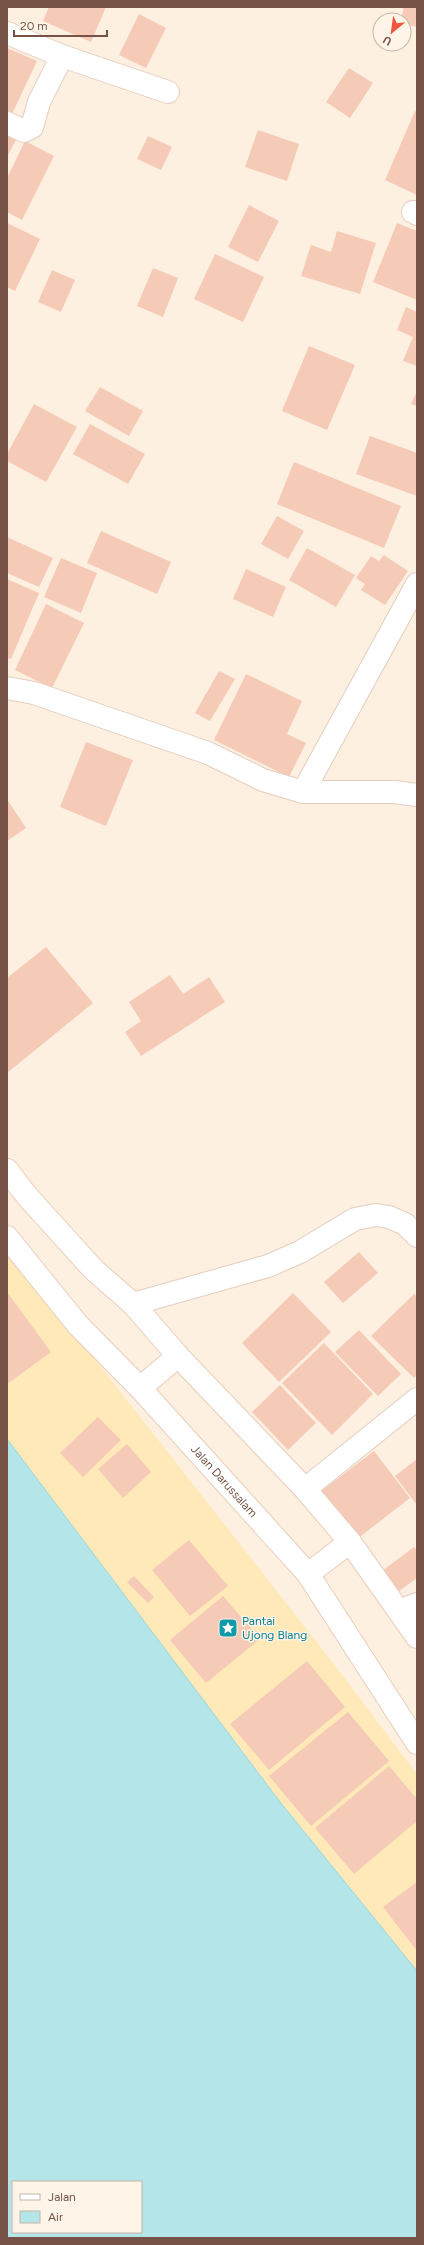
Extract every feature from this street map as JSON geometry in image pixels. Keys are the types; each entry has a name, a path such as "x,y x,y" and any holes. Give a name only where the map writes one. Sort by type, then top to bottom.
{"street":[{"path":"7,33 62,56 168,92"},
{"path":"7,123 24,131 32,126 39,102 62,56"},
{"path":"303,792 417,584"},
{"path":"7,688 34,694 208,753 262,780 303,792 394,792 417,796"},
{"path":"7,1170 27,1196 93,1268 133,1304 178,1356 305,1489 408,1607 417,1637"},
{"path":"133,1304 268,1266 300,1252 355,1219 376,1215 389,1217 405,1224 417,1236"},
{"name":"Jalan Darussalam","path":"7,1237 78,1325 140,1388 308,1574 417,1743"},
{"path":"140,1388 178,1356"},
{"path":"305,1489 417,1400"},
{"path":"308,1574 350,1542"}],"sand":[{"name":"Pantai Ujong Blang","path":"7,1247 337,1668 417,1774 417,1971 280,1802 7,1439"}],"water":[{"path":"7,1439 280,1802 417,1971 417,2238 7,2238"}],"building":[{"path":"49,7 106,7 91,42 43,21"},
{"path":"404,7 417,7 417,27 412,26 412,12 403,12"},
{"path":"139,14 166,28 146,68 119,55"},
{"path":"7,48 37,61 12,114 7,111"},
{"path":"349,68 373,83 350,118 326,102"},
{"path":"415,111 417,112 417,195 385,180"},
{"path":"258,130 299,144 287,181 245,167"},
{"path":"7,135 16,140 7,157"},
{"path":"148,136 172,147 161,170 137,159"},
{"path":"25,141 54,156 22,220 7,212 7,178"},
{"path":"249,205 279,221 258,262 228,247"},
{"path":"7,223 40,239 15,291 7,287"},
{"path":"397,223 417,231 417,300 373,282"},
{"path":"337,231 376,243 360,294 301,276 311,245 331,252"},
{"path":"215,254 264,277 243,322 194,299"},
{"path":"153,268 178,278 163,317 137,306"},
{"path":"52,270 75,280 61,312 38,302"},
{"path":"406,307 417,312 417,366 403,361 413,337 397,330"},
{"path":"309,346 355,365 327,430 282,411"},
{"path":"100,387 143,411 129,436 85,411"},
{"path":"417,391 417,406 411,404"},
{"path":"34,404 77,427 46,482 7,461 7,454"},
{"path":"90,424 145,454 128,484 73,454"},
{"path":"370,436 417,453 417,496 356,474"},
{"path":"294,462 401,506 384,548 277,504"},
{"path":"277,516 304,531 288,559 261,544"},
{"path":"101,531 171,562 157,594 87,563"},
{"path":"7,537 53,558 39,587 7,573"},
{"path":"307,548 355,575 336,607 289,580"},
{"path":"384,555 408,571 385,605 361,590 365,584 356,578 371,556 379,561"},
{"path":"61,558 97,573 81,613 44,597"},
{"path":"246,569 286,587 273,617 233,599"},
{"path":"7,579 39,593 11,659 7,658"},
{"path":"46,604 84,623 52,688 15,670"},
{"path":"219,671 235,679 210,721 195,713"},
{"path":"246,674 302,701 287,734 306,743 289,777 214,740"},
{"path":"86,742 133,760 106,826 60,807"},
{"path":"7,799 26,828 7,841"},
{"path":"46,947 93,1003 7,1073 7,978"},
{"path":"170,975 183,994 209,977 225,1002 141,1056 125,1032 141,1021 129,1002"},
{"path":"359,1252 378,1273 343,1303 324,1282"},
{"path":"7,1292 51,1352 7,1384"},
{"path":"293,1293 331,1332 279,1382 242,1343"},
{"path":"414,1294 417,1296 417,1375 414,1378 371,1336"},
{"path":"359,1330 401,1374 378,1396 335,1352"},
{"path":"324,1343 373,1394 332,1435 282,1383"},
{"path":"280,1385 316,1423 288,1450 252,1412"},
{"path":"98,1417 121,1440 83,1477 60,1453"},
{"path":"127,1444 151,1472 123,1498 98,1469"},
{"path":"374,1451 410,1498 357,1539 320,1492"},
{"path":"417,1459 417,1505 395,1476"},
{"path":"189,1540 228,1586 190,1616 152,1570"},
{"path":"414,1547 417,1550 417,1578 398,1592 382,1571"},
{"path":"134,1576 154,1597 148,1603 127,1582"},
{"path":"223,1596 260,1639 206,1683 170,1640"},
{"path":"307,1661 345,1707 269,1770 230,1724"},
{"path":"348,1712 389,1761 311,1826 269,1776"},
{"path":"389,1766 417,1799 417,1821 354,1874 315,1828"},
{"path":"417,1882 417,1951 383,1907"}],"place":[{"name":"Pantai Ujong Blang","path":"228,1628"}]}
